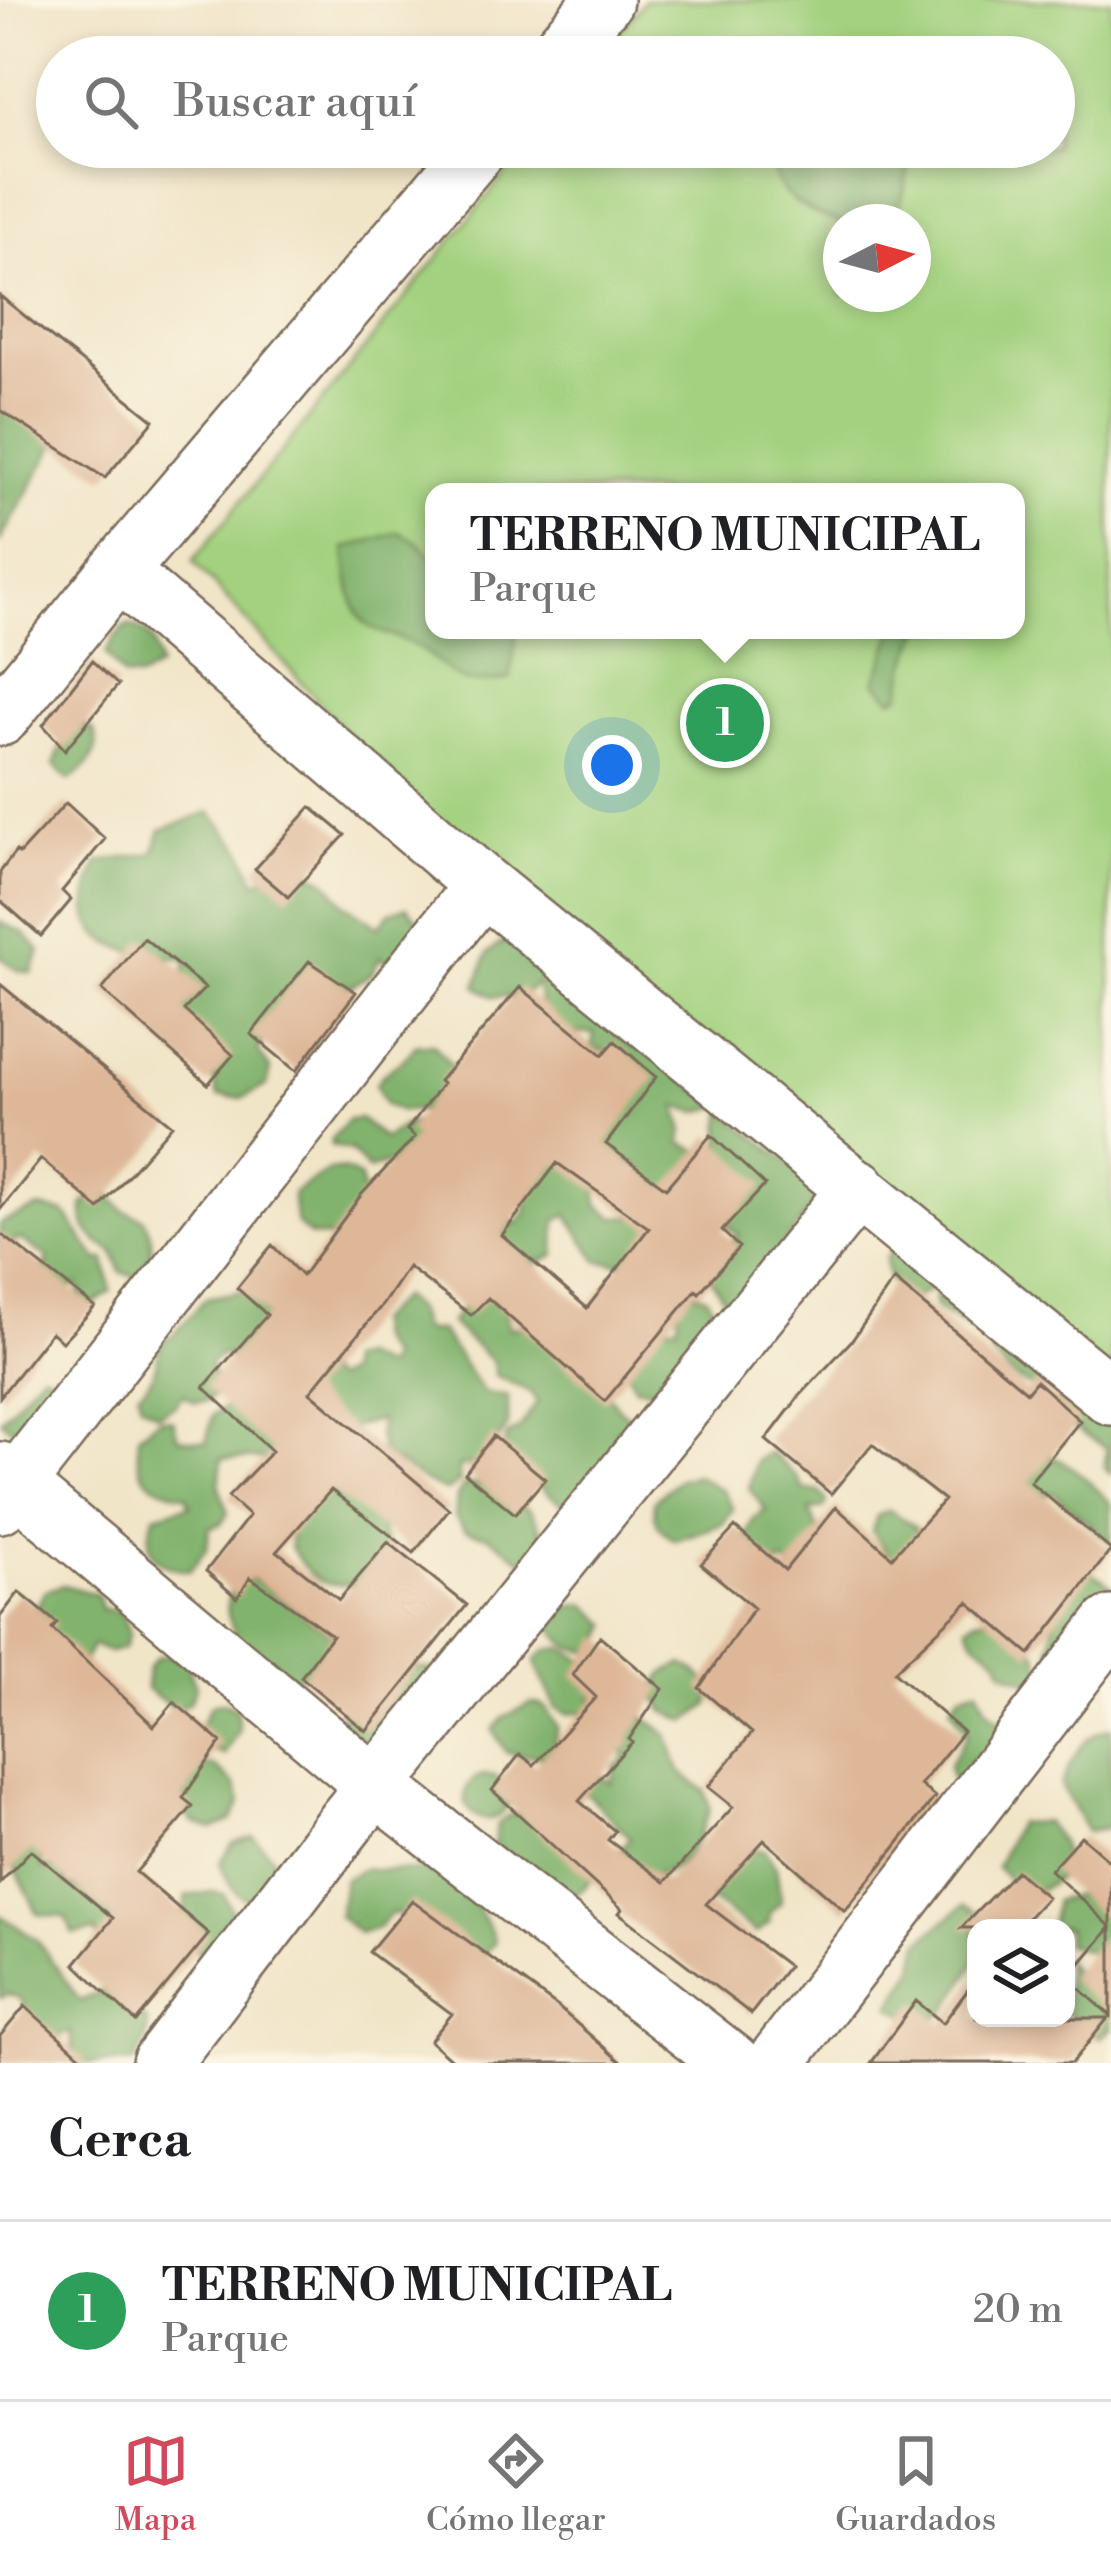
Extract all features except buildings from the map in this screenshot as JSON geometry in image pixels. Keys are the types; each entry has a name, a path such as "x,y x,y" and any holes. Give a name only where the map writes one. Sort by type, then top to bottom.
{"street":[{"path":"573,36 604,0"},
{"path":"0,717 460,168"},
{"path":"118,571 483,885 1111,1396"},
{"path":"483,885 6,1486 376,1786 732,2063"},
{"path":"161,2063 376,1786 858,1188"},
{"path":"775,2063 1111,1625"}],"green space":[{"path":"645,0 1111,0 1111,1392 483,885 193,561 510,168 1075,168 1075,36 616,36"},
{"path":"774,168 909,168 899,204 823,204 823,216 787,195"},
{"path":"0,379 65,427 0,541"},
{"path":"399,532 416,541 425,550 425,639 516,639 510,679 461,679 424,651 364,622 352,597 345,548"},
{"path":"128,625 148,635 156,651 159,667 140,678 124,677 106,653"},
{"path":"892,639 917,639 901,694 893,699 875,682"},
{"path":"79,724 93,730 95,752 69,780 54,765 64,740"},
{"path":"210,812 241,848 256,882 279,869 304,867 379,927 390,912 407,907 424,927 400,970 380,957 372,973 268,1030 258,1051 270,1069 267,1085 243,1098 218,1096 212,1072 182,1024 186,959 119,947 92,927 87,911 99,862 154,853 161,830"},
{"path":"0,922 24,933 40,951 32,973 17,970 0,957"},
{"path":"502,942 520,946 718,1107 698,1112 677,1106 684,1131 681,1143 703,1153 693,1214 646,1180 643,1166 597,1148 614,1055 592,1047 594,1033 560,1033 544,1015 536,984 521,997 492,996 476,986 488,953"},
{"path":"433,1044 455,1070 433,1109 400,1111 385,1104 376,1084 381,1077 415,1045"},
{"path":"724,1112 823,1189 740,1308 724,1299 702,1263 725,1250 738,1235 728,1227 738,1204 722,1147"},
{"path":"360,1119 384,1139 421,1120 517,1224 527,1212 525,1193 542,1169 560,1160 595,1185 598,1205 614,1217 641,1216 657,1233 634,1265 598,1261 567,1214 556,1221 555,1255 534,1264 401,1171 387,1163 368,1170 351,1150 331,1145 348,1120"},
{"path":"329,1170 359,1177 366,1201 337,1238 310,1236 297,1224 292,1194"},
{"path":"108,1193 124,1211 143,1218 150,1234 150,1255 138,1277 121,1272 113,1251 86,1226 84,1203"},
{"path":"39,1208 65,1213 97,1260 105,1260 111,1292 87,1308 77,1284 65,1290 44,1273 48,1258 21,1239 0,1256 0,1223"},
{"path":"896,1247 936,1279 927,1292 909,1300 894,1287 886,1257"},
{"path":"942,1284 1052,1377 1037,1390 1013,1376 975,1333 935,1307 935,1294"},
{"path":"249,1290 273,1310 241,1361 223,1354 209,1364 218,1391 207,1401 195,1402 183,1394 158,1414 141,1404 138,1392 152,1377 161,1342 173,1336 206,1298"},
{"path":"690,1291 706,1296 723,1323 660,1390 635,1387 625,1366 662,1325 678,1325 679,1302"},
{"path":"474,1293 499,1299 510,1329 532,1323 597,1378 617,1407 634,1420 627,1444 567,1507 503,1451 507,1436 520,1428 537,1402 530,1392 495,1375 493,1362 450,1323"},
{"path":"401,1297 416,1311 423,1331 440,1331 483,1392 508,1397 508,1426 481,1463 458,1467 460,1481 447,1491 383,1455 380,1419 344,1429 302,1396 322,1371 334,1380 346,1373 347,1360 360,1357 384,1368 389,1359 376,1339 374,1322"},
{"path":"1064,1370 1111,1403 1111,1474 1104,1469 1107,1449 1074,1426 1063,1412 1059,1397"},
{"path":"42,1372 53,1377 46,1400 18,1430 8,1427 1,1420"},
{"path":"229,1405 284,1424 271,1459 222,1458 219,1486 228,1513 222,1523 209,1528 207,1548 189,1571 176,1569 153,1554 151,1527 155,1515 190,1505 186,1495 161,1488 146,1477 138,1460 138,1435 160,1418 173,1420 178,1438 206,1442 213,1415"},
{"path":"1034,1451 1067,1464 1111,1503 1111,1542 1054,1493 1013,1498"},
{"path":"770,1452 803,1489 819,1492 827,1501 824,1508 810,1510 820,1537 814,1580 785,1563 764,1563 743,1544 754,1518 766,1510 749,1489 756,1461"},
{"path":"696,1475 723,1491 733,1509 723,1524 675,1540 658,1524 654,1501 679,1479"},
{"path":"326,1483 377,1515 387,1551 360,1584 318,1580 290,1547 292,1523"},
{"path":"488,1484 531,1511 548,1542 523,1561 488,1536 466,1531 455,1517 457,1496 464,1485"},
{"path":"889,1510 915,1527 916,1544 892,1559 872,1531 877,1516"},
{"path":"1087,1569 1111,1585 1099,1620 1063,1656 1050,1651 1055,1616"},
{"path":"239,1578 254,1580 338,1639 316,1673 276,1680 244,1646 227,1606"},
{"path":"63,1585 98,1595 101,1609 120,1611 129,1633 124,1648 110,1652 93,1645 83,1663 33,1614 45,1591"},
{"path":"586,1604 609,1625 597,1651 570,1647 552,1627 556,1615"},
{"path":"978,1618 993,1618 1037,1653 1045,1676 1030,1682 1004,1671 971,1634 967,1625"},
{"path":"562,1648 585,1661 595,1688 589,1711 567,1714 555,1707 540,1673 536,1660 547,1650"},
{"path":"170,1655 186,1661 196,1687 188,1704 174,1708 146,1689 148,1669 157,1657"},
{"path":"683,1664 704,1680 710,1697 710,1704 687,1721 664,1711 652,1689 665,1673"},
{"path":"417,1668 434,1670 395,1743 359,1745 338,1724 343,1705"},
{"path":"978,1688 987,1708 1011,1731 965,1782 951,1778 949,1765 968,1733 951,1707 960,1694"},
{"path":"221,1702 236,1708 239,1729 224,1755 206,1746 197,1733 210,1706"},
{"path":"532,1703 544,1706 558,1727 549,1757 507,1753 493,1730 504,1717"},
{"path":"634,1710 668,1735 680,1772 705,1791 710,1809 696,1841 678,1864 655,1876 620,1879 622,1847 630,1837 582,1789 600,1776 611,1783 615,1767 625,1760 623,1744"},
{"path":"1111,1728 1111,1828 1087,1832 1061,1785 1085,1743"},
{"path":"214,1766 235,1785 241,1802 232,1820 212,1829 194,1823 179,1807 196,1767"},
{"path":"487,1775 503,1781 509,1797 503,1813 487,1819 471,1813 465,1797 471,1781"},
{"path":"523,1814 591,1877 581,1891 570,1896 543,1887 494,1845 497,1825 510,1815"},
{"path":"1045,1822 1060,1842 1068,1869 1039,1889 1023,1888 996,1867 1017,1823"},
{"path":"254,1837 286,1872 264,1901 240,1895 220,1863 233,1843"},
{"path":"22,1842 42,1856 42,1869 58,1867 66,1873 66,1884 123,1916 102,1942 94,1931 74,1934 65,1917 38,1914 8,1853"},
{"path":"764,1850 776,1868 781,1902 770,1912 769,1923 756,1933 706,1896 743,1851"},
{"path":"365,1868 422,1871 448,1879 468,1895 495,1941 480,1960 418,1918 391,1913 377,1928 359,1933 339,1916 344,1880"},
{"path":"1085,1893 1111,1914 1111,1948 1100,1955 1075,1947 1075,1919 1052,1919 1055,1901"},
{"path":"224,1894 237,1935 211,1962 201,1958 182,1919 187,1896"},
{"path":"964,1905 988,1919 967,1919 967,1976 946,2012 928,2021 891,2007 915,1967 920,1941"},
{"path":"0,1915 37,1940 80,2001 108,1989 147,2021 147,2037 134,2063 76,2063 70,2031 54,2039 31,2018 20,1998 8,1994 0,1998"},
{"path":"1075,1973 1099,2001 1111,2029 1099,2038 1088,2023 1075,2018"}],"place":[{"name":"TERRENO MUNICIPAL","path":"725,723"}]}
